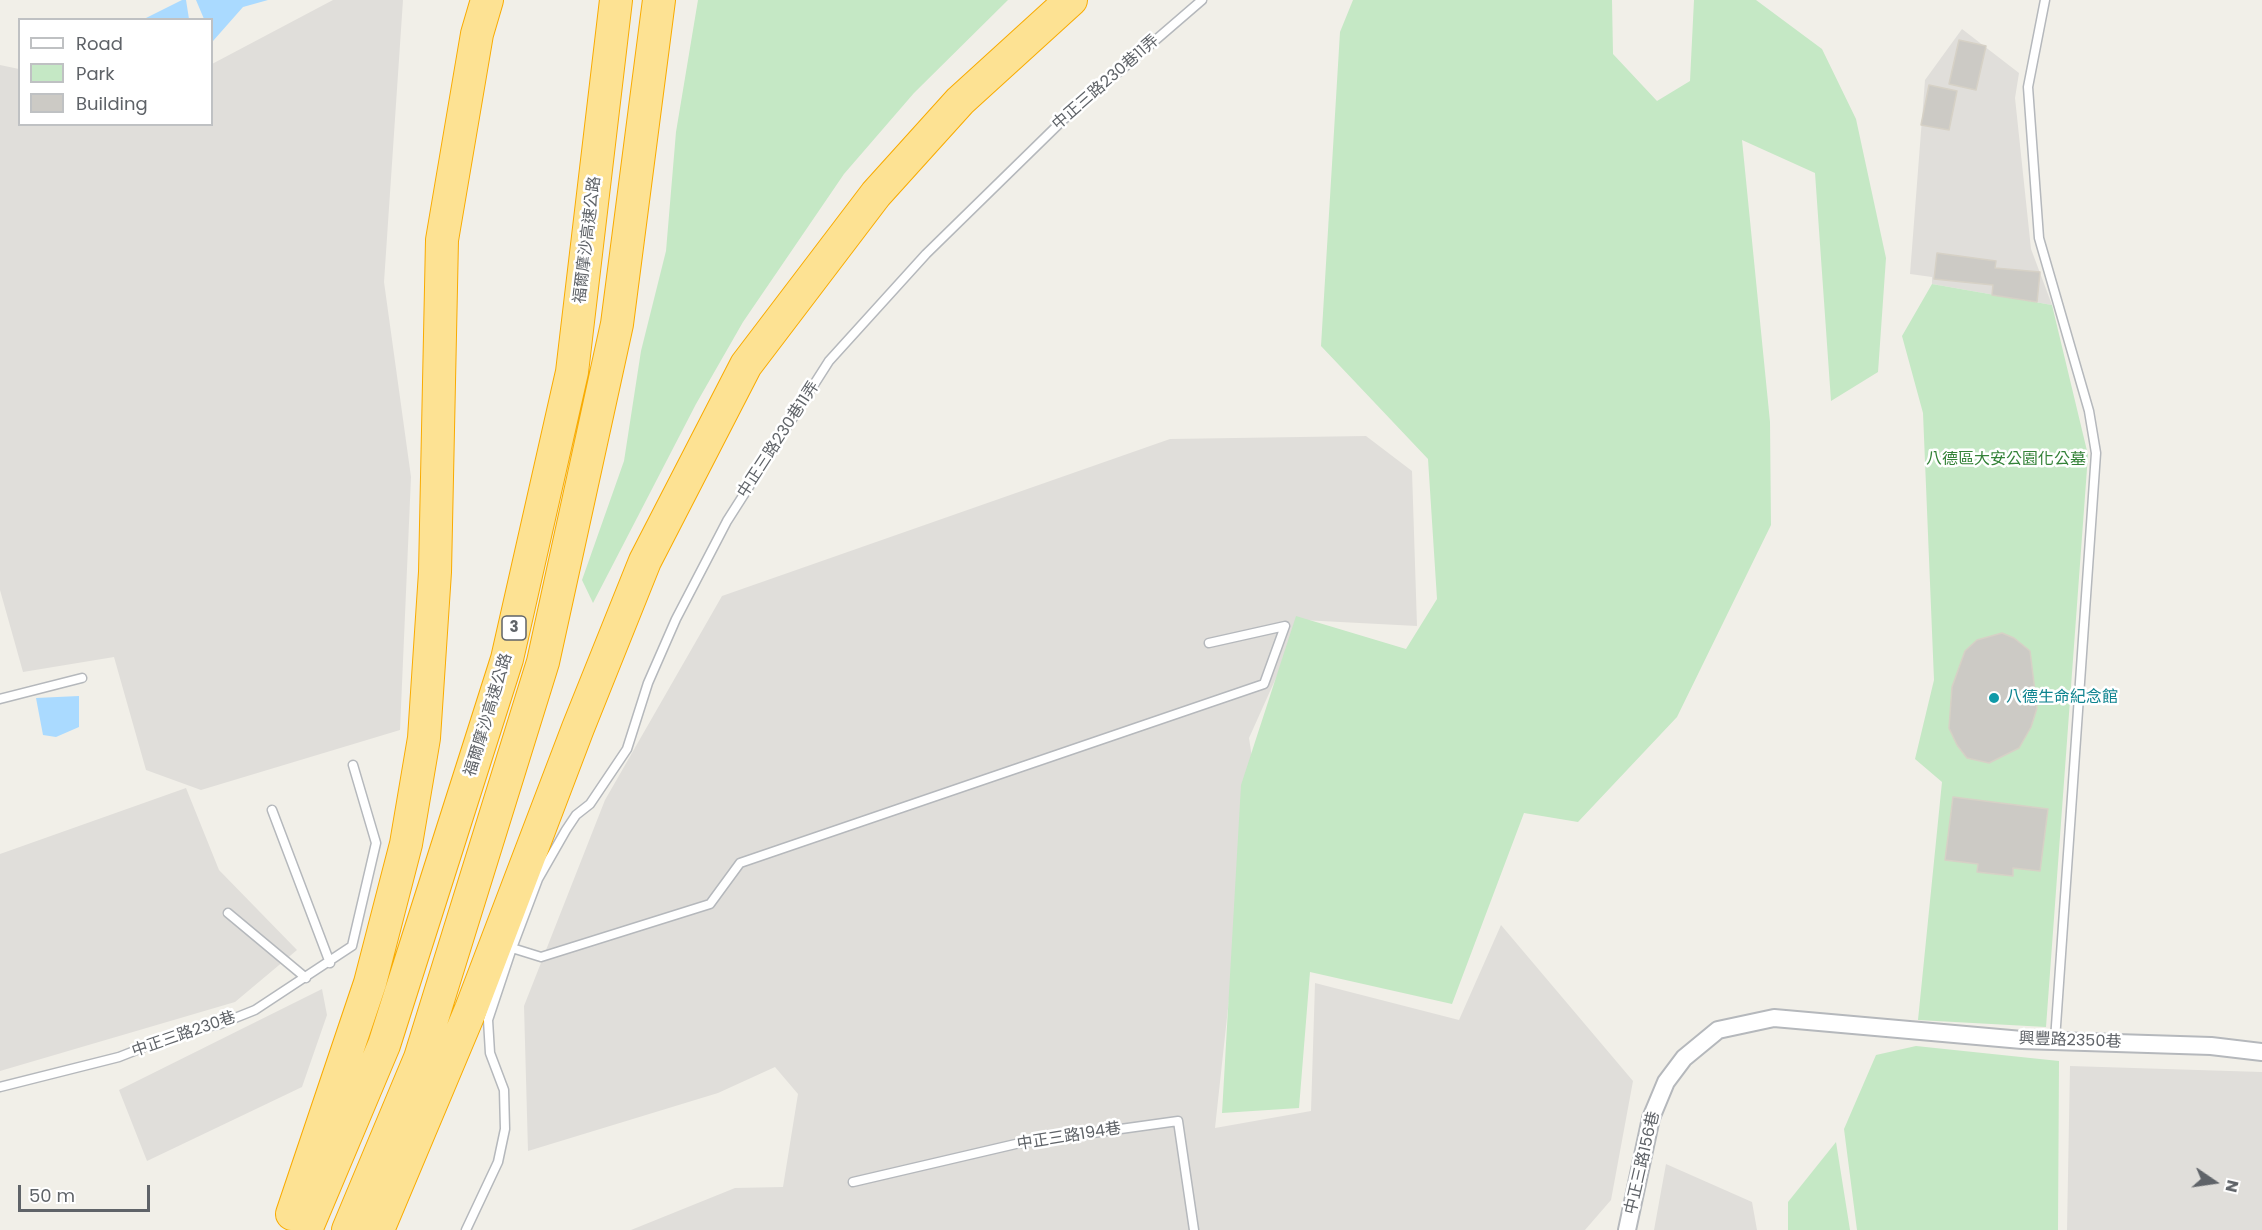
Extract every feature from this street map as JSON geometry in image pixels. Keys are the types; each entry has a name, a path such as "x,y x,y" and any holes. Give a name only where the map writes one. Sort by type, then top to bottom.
{"highway":[{"path":"286,1230 370,983 406,844 424,738 435,572 442,240 477,34 488,0"},
{"name":"福爾摩沙高速公路","path":"306,1230 384,1045 507,659 572,372 616,0"},
{"name":"3","path":"348,1230 420,1058 543,662 617,324 658,0"},
{"path":"378,1230 471,1009 573,738 645,561 746,364 876,194 960,101 1071,0"}],"street":[{"name":"中正三路156巷","path":"1627,1230 1651,1118 1666,1083 1684,1058 1718,1030 1774,1018 1878,1029"},
{"name":"興豐路2350巷","path":"1878,1029 2055,1040 2211,1046 2262,1052"}],"lane":[{"name":"中正三路230巷11弄","path":"466,1230 498,1162 505,1129 504,1090 490,1053 488,1020 512,948 538,879 566,830 576,815 590,804 627,749 648,683 676,619 727,521 830,361 926,254 1048,135 1202,0"},
{"path":"2045,0 2028,87 2039,237 2089,411 2096,453 2055,1040"},
{"path":"512,948 540,957 711,904 740,863 1264,684 1285,626 1209,643"},
{"path":"0,699 82,678"},
{"name":"中正三路230巷","path":"0,1087 119,1057 185,1031 220,1024 255,1010 330,963 352,946 376,843 353,765"},
{"path":"272,810 330,963"},
{"path":"228,913 306,978"},
{"name":"中正三路194巷","path":"853,1182 1020,1143 1178,1121 1194,1230"}],"shaded area":[{"path":"333,0 403,0 384,282 411,477 400,730 201,790 146,770 114,657 23,672 0,590 0,65 18,69 18,126 213,126 213,63"},
{"path":"1962,29 2019,73 2015,98 2031,249 2052,305 1932,284 1932,277 1910,274 1925,80"},
{"path":"1366,436 1412,471 1417,626 1302,620 1249,738 1267,856 1234,953 1215,1128 1311,1111 1315,983 1459,1020 1501,925 1633,1081 1611,1200 1585,1230 631,1230 735,1188 783,1187 798,1094 775,1067 718,1093 528,1151 524,1006 605,800 722,596 1170,439"},
{"path":"186,788 219,870 297,950 235,1002 0,1071 0,854"},
{"path":"322,989 327,1015 302,1087 147,1161 119,1090"},
{"path":"2070,1066 2262,1072 2262,1230 2067,1230"},
{"path":"1666,1164 1752,1202 1757,1230 1654,1230"}],"green space":[{"path":"698,0 1008,0 914,93 844,174 743,322 696,404 593,603 582,580 624,461 641,351 666,251 676,132"},
{"path":"1353,0 1612,0 1613,54 1657,101 1690,81 1694,0 1756,0 1822,49 1856,119 1886,258 1878,372 1831,401 1815,173 1742,140 1770,422 1771,525 1677,717 1578,822 1524,813 1452,1004 1310,972 1299,1108 1222,1113 1241,785 1296,616 1406,649 1437,599 1428,459 1321,346 1340,32"},
{"name":"八德區大安公園化公墓","path":"1932,284 2052,305 2088,455 2046,1027 1918,1020 1942,782 1915,759 1934,680 1923,413 1902,336"},
{"path":"1916,1046 2059,1061 2058,1230 1857,1230 1844,1129 1876,1055"},
{"path":"1836,1142 1850,1230 1788,1230 1788,1202"}],"water":[{"path":"182,0 186,0 189,18 146,18"},
{"path":"196,0 268,0 243,7 213,41 213,18 204,18"},
{"path":"79,696 79,727 56,737 43,735 36,698"}],"building":[{"path":"1959,40 1986,46 1976,90 1949,84"},
{"path":"1929,85 1957,91 1949,130 1921,125"},
{"path":"1937,253 1996,261 1995,268 2040,272 2037,302 1992,295 1993,285 1934,279"},
{"name":"八德生命紀念館","path":"2002,633 2014,638 2030,651 2037,708 2031,727 2019,748 1989,763 1967,758 1957,745 1949,728 1952,687 1965,651 1977,640"},
{"path":"1953,797 2048,809 2040,871 2013,868 2013,876 1977,872 1978,864 1945,860"}],"place":[{"name":"八德生命紀念館","path":"1994,698"}]}
